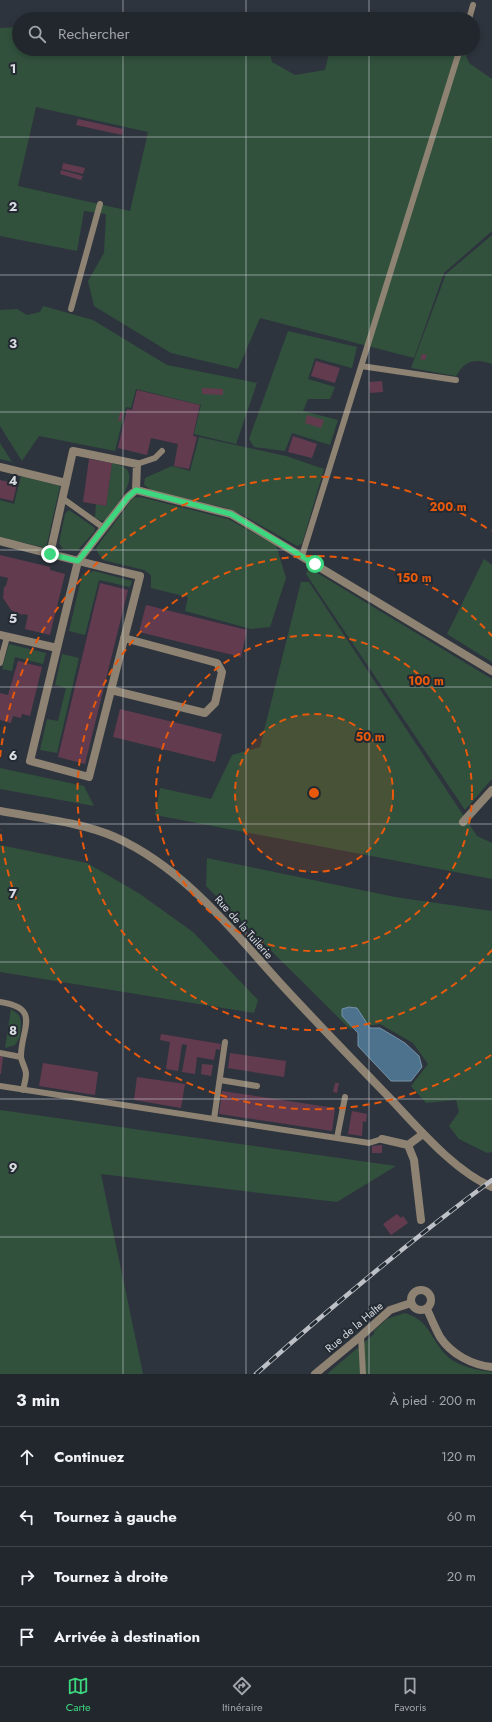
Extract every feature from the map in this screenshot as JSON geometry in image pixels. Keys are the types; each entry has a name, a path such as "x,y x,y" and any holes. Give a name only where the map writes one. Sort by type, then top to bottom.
{"street":[{"path":"0,541 50,554 78,561 140,576 89,776 30,761 78,561 128,497 136,490 137,464 72,451 50,554"},
{"path":"0,467 66,483"},
{"path":"136,490 231,514 492,671"},
{"path":"4,636 57,648"},
{"path":"111,690 205,713 215,703 222,672 217,663 124,638"},
{"path":"463,822 492,790"},
{"name":"Rue de la Tuilerie","path":"0,811 82,827 114,837 144,852 185,881 207,902 301,1005 424,1134 464,1171 492,1187"},
{"path":"382,1139 408,1145 424,1134"},
{"path":"408,1145 414,1160 421,1220"},
{"path":"419,1289 426,1291 431,1296 432,1299 427,1308 417,1310 410,1299 413,1292 419,1289"},
{"name":"Rue de la Halte","path":"315,1374 390,1310 411,1302"},
{"path":"427,1308 440,1336 450,1349 469,1361 492,1367"}],"lane":[{"path":"471,12 473,5"},
{"path":"302,556 458,56"},
{"path":"71,309 100,204"},
{"path":"361,366 456,380"},
{"path":"137,464 155,458 162,451"},
{"path":"62,498 104,528"},
{"path":"0,663 4,636"},
{"path":"0,1002 11,1003 25,1013 27,1021 21,1057 26,1074 23,1090"},
{"path":"214,1119 226,1042"},
{"path":"0,1053 21,1057"},
{"path":"220,1080 257,1086"},
{"path":"0,1086 369,1143 382,1139"},
{"path":"338,1138 344,1097"},
{"path":"361,1336 363,1374"}],"green space":[{"path":"12,27 12,56 271,56 272,62 295,75 325,70 328,56 466,56 469,63 492,79 492,231 444,273 414,358 260,318 238,369 171,353 94,306 88,281 104,253 106,214 84,211 77,251 0,236 0,28","holes":["36,107 148,132 130,211 18,186"]},
{"path":"492,235 492,364 480,361 471,362 463,367 456,376 411,368 446,274"},
{"path":"43,306 93,320 167,365 257,383 236,444 194,434 201,405 136,389 131,408 126,407 115,451 39,436 22,461 0,426 0,310 17,309 27,315 40,312"},
{"path":"288,331 357,347 352,368 315,358 308,379 335,387 330,399 308,399 303,411 338,420 330,445 292,433 285,451 254,447 249,439"},
{"path":"199,437 286,456 324,469 302,544 297,546 241,514 226,508 153,491 144,485 145,478 172,466 190,471"},
{"path":"0,443 12,462 0,459"},
{"path":"112,463 124,467 128,472 128,486 106,519 102,521 95,518 96,504 106,506"},
{"path":"21,476 60,486 46,548 0,537 0,500 14,504"},
{"path":"140,497 228,519 276,545 286,578 270,627 251,629 185,611 188,597 151,588 151,575 144,570 103,560 96,548 133,498"},
{"path":"69,510 95,528 94,532 77,551 63,549 59,543 65,514"},
{"path":"484,559 492,565 492,662 447,634"},
{"path":"309,568 492,679 492,779 465,810 306,574"},
{"path":"94,571 132,581 130,587 99,580 85,635 69,631 82,575"},
{"path":"301,582 309,582 477,836 492,843 492,879 155,815 160,788 211,799 232,755 260,747"},
{"path":"9,644 46,653 43,664 15,657 12,671 2,669"},
{"path":"62,654 79,658 57,753 40,750 47,719 58,721 66,688 55,685"},
{"path":"0,768 84,786 94,806 0,789"},
{"path":"0,845 87,863 140,894 193,932 258,1000 254,1013 0,972"},
{"path":"207,858 395,897 492,911 492,1152 487,1153 459,1139 449,1126 459,1112 456,1100 426,1103 411,1086 428,1064 413,1043 380,1024 350,1029 206,886"},
{"path":"11,1009 19,1015 21,1022 20,1037 15,1045 5,1048"},
{"path":"0,1110 396,1166 337,1202 101,1174 143,1374 0,1374"},
{"path":"405,1313 414,1316 425,1326 442,1351 448,1357 469,1368 492,1372 492,1374 327,1374 374,1334 374,1331 387,1319"}],"water":[{"path":"349,1007 357,1008 370,1028 380,1028 405,1043 419,1056 422,1067 411,1081 391,1081 358,1046 358,1033 342,1016 342,1009"}],"building":[{"path":"78,119 123,129 122,135 76,125"},
{"path":"63,163 85,168 83,174 62,169"},
{"path":"61,170 83,176 81,180 60,174"},
{"path":"422,354 427,355 425,360 420,359"},
{"path":"316,361 340,368 335,383 311,376"},
{"path":"382,381 383,392 370,393 369,382"},
{"path":"202,388 223,389 223,395 202,394"},
{"path":"137,390 200,405 193,436 197,437 189,469 174,466 178,444 151,438 147,455 118,448 127,409 132,410"},
{"path":"120,412 124,413 121,421 118,421"},
{"path":"307,415 324,420 321,428 305,423"},
{"path":"293,436 317,444 312,458 288,452"},
{"path":"89,459 112,463 106,506 83,502"},
{"path":"0,480 17,484 13,501 0,498"},
{"path":"0,555 50,567 50,570 65,574 50,635 25,629 28,615 22,615 11,610 3,598 4,587 6,586 8,578 0,576"},
{"path":"100,583 128,590 85,764 58,757"},
{"path":"146,605 247,630 241,657 139,632"},
{"path":"18,661 42,667 30,716 22,714 21,718 13,716 11,723 0,720 0,693 8,695"},
{"path":"120,709 222,734 215,762 113,737"},
{"path":"161,1034 221,1044 220,1050 216,1049 214,1060 197,1057 195,1074 182,1072 187,1045 182,1044 178,1071 166,1069 170,1042 160,1040"},
{"path":"230,1053 286,1061 284,1077 228,1068"},
{"path":"0,1056 3,1057 1,1074 0,1074"},
{"path":"43,1063 98,1072 95,1095 39,1086"},
{"path":"202,1064 213,1065 211,1076 201,1074"},
{"path":"137,1077 185,1084 181,1108 134,1100"},
{"path":"335,1083 339,1083 337,1093 333,1092"},
{"path":"222,1091 335,1108 332,1131 219,1114"},
{"path":"352,1111 367,1114 366,1122 363,1121 362,1136 348,1134"},
{"path":"382,1145 382,1153 372,1153 372,1146"},
{"path":"397,1214 401,1218 403,1216 408,1223 391,1235 383,1224"}],"railway":[{"path":"256,1374 372,1274 431,1226 492,1180"}],"route":[{"path":"50,554 78,561 128,497 136,490 231,514 315,564"}]}
